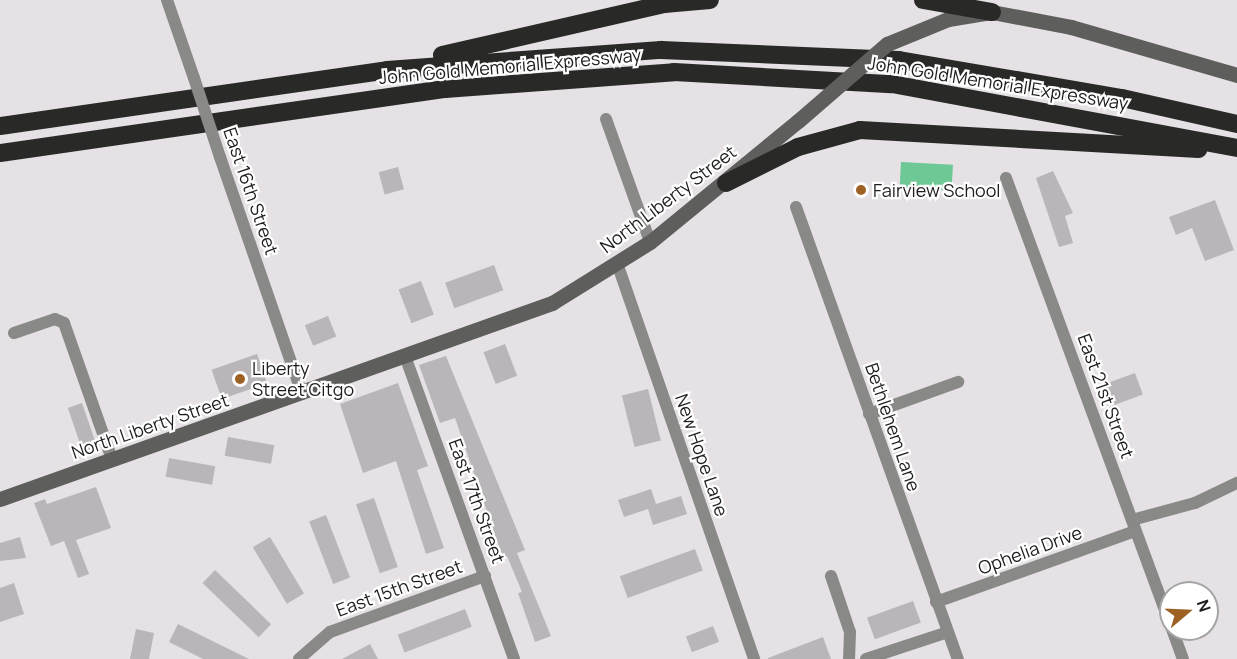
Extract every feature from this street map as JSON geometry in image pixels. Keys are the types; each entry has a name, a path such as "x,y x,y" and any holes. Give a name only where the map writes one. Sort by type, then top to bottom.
{"highway":[{"path":"387,70 663,4 710,0"},
{"path":"923,0 992,12"},
{"name":"John Gold Memorial Expressway","path":"0,126 387,70 661,50 876,58 1122,98 1237,124"},
{"name":"John Gold Memorial Expressway","path":"0,153 445,89 674,72 892,84 1237,150"},
{"path":"0,117 103,111"},
{"path":"726,183 798,147 860,130 1237,150"}],"main road":[{"name":"North Liberty Street","path":"0,499 302,394 552,303 650,242 726,183 887,44 948,18 992,12 1071,27 1237,75"}],"street":[{"name":"East 16th Street","path":"167,0 302,394"},
{"path":"606,119 650,242"},
{"name":"East 21st Street","path":"1006,178 1159,595"},
{"name":"Bethlehem Lane","path":"796,207 958,659"},
{"name":"New Hope Lane","path":"617,263 754,659"},
{"path":"14,333 55,318 64,323 112,459"},
{"name":"East 17th Street","path":"405,356 514,659"},
{"path":"869,414 958,382"},
{"name":"Ophelia Drive","path":"936,602 1195,503 1237,483"},
{"name":"East 15th Street","path":"299,659 330,632 484,576"},
{"path":"831,576 850,632 849,659"},
{"path":"866,659 948,632"},
{"name":"East 21st Street","path":"1176,641 1183,659"}],"green space":[{"path":"901,162 953,165 952,191 900,188"}],"building":[{"path":"398,167 404,189 385,194 379,172"},
{"path":"1053,171 1073,213 1065,216 1073,243 1059,247 1036,178"},
{"path":"1215,200 1234,250 1205,261 1192,228 1176,235 1169,217"},
{"path":"494,265 503,290 454,308 445,283"},
{"path":"421,281 434,315 411,323 399,290"},
{"path":"328,316 336,336 313,346 305,325"},
{"path":"505,344 517,376 496,384 484,352"},
{"name":"Liberty Street Citgo","path":"257,354 267,383 222,399 212,370"},
{"path":"446,356 525,550 517,553 551,636 535,642 518,593 522,592 507,556 503,558 455,418 440,423 419,365"},
{"path":"1135,373 1143,395 1112,406 1104,384"},
{"path":"398,383 428,466 417,470 444,548 426,554 396,461 363,473 340,404"},
{"path":"648,389 661,440 635,447 622,396"},
{"path":"82,403 97,446 83,451 68,408"},
{"path":"228,437 274,445 271,464 225,456"},
{"path":"169,458 215,466 212,485 166,477"},
{"path":"96,487 111,528 76,540 89,574 78,578 64,541 51,546 34,503 45,499 47,504"},
{"path":"651,489 656,504 681,496 687,514 653,525 648,509 624,517 618,500"},
{"path":"374,498 398,567 380,573 356,504"},
{"path":"326,515 350,578 333,584 309,521"},
{"path":"20,537 26,558 0,561 0,543"},
{"path":"270,537 304,594 287,604 253,547"},
{"path":"695,549 703,571 628,598 620,576"},
{"path":"215,570 271,624 259,637 202,583"},
{"path":"14,583 24,614 0,622 0,588"},
{"path":"913,601 921,623 875,639 867,618"},
{"path":"465,609 472,627 405,653 398,635"},
{"path":"178,624 249,659 203,659 169,642"},
{"path":"713,626 719,642 692,652 686,636"},
{"path":"136,629 154,633 149,659 130,659"},
{"path":"823,637 831,659 768,659 768,658"},
{"path":"370,644 378,659 342,659"}],"place":[{"name":"Fairview School","path":"861,190"},
{"name":"Liberty Street Citgo","path":"240,379"}]}
